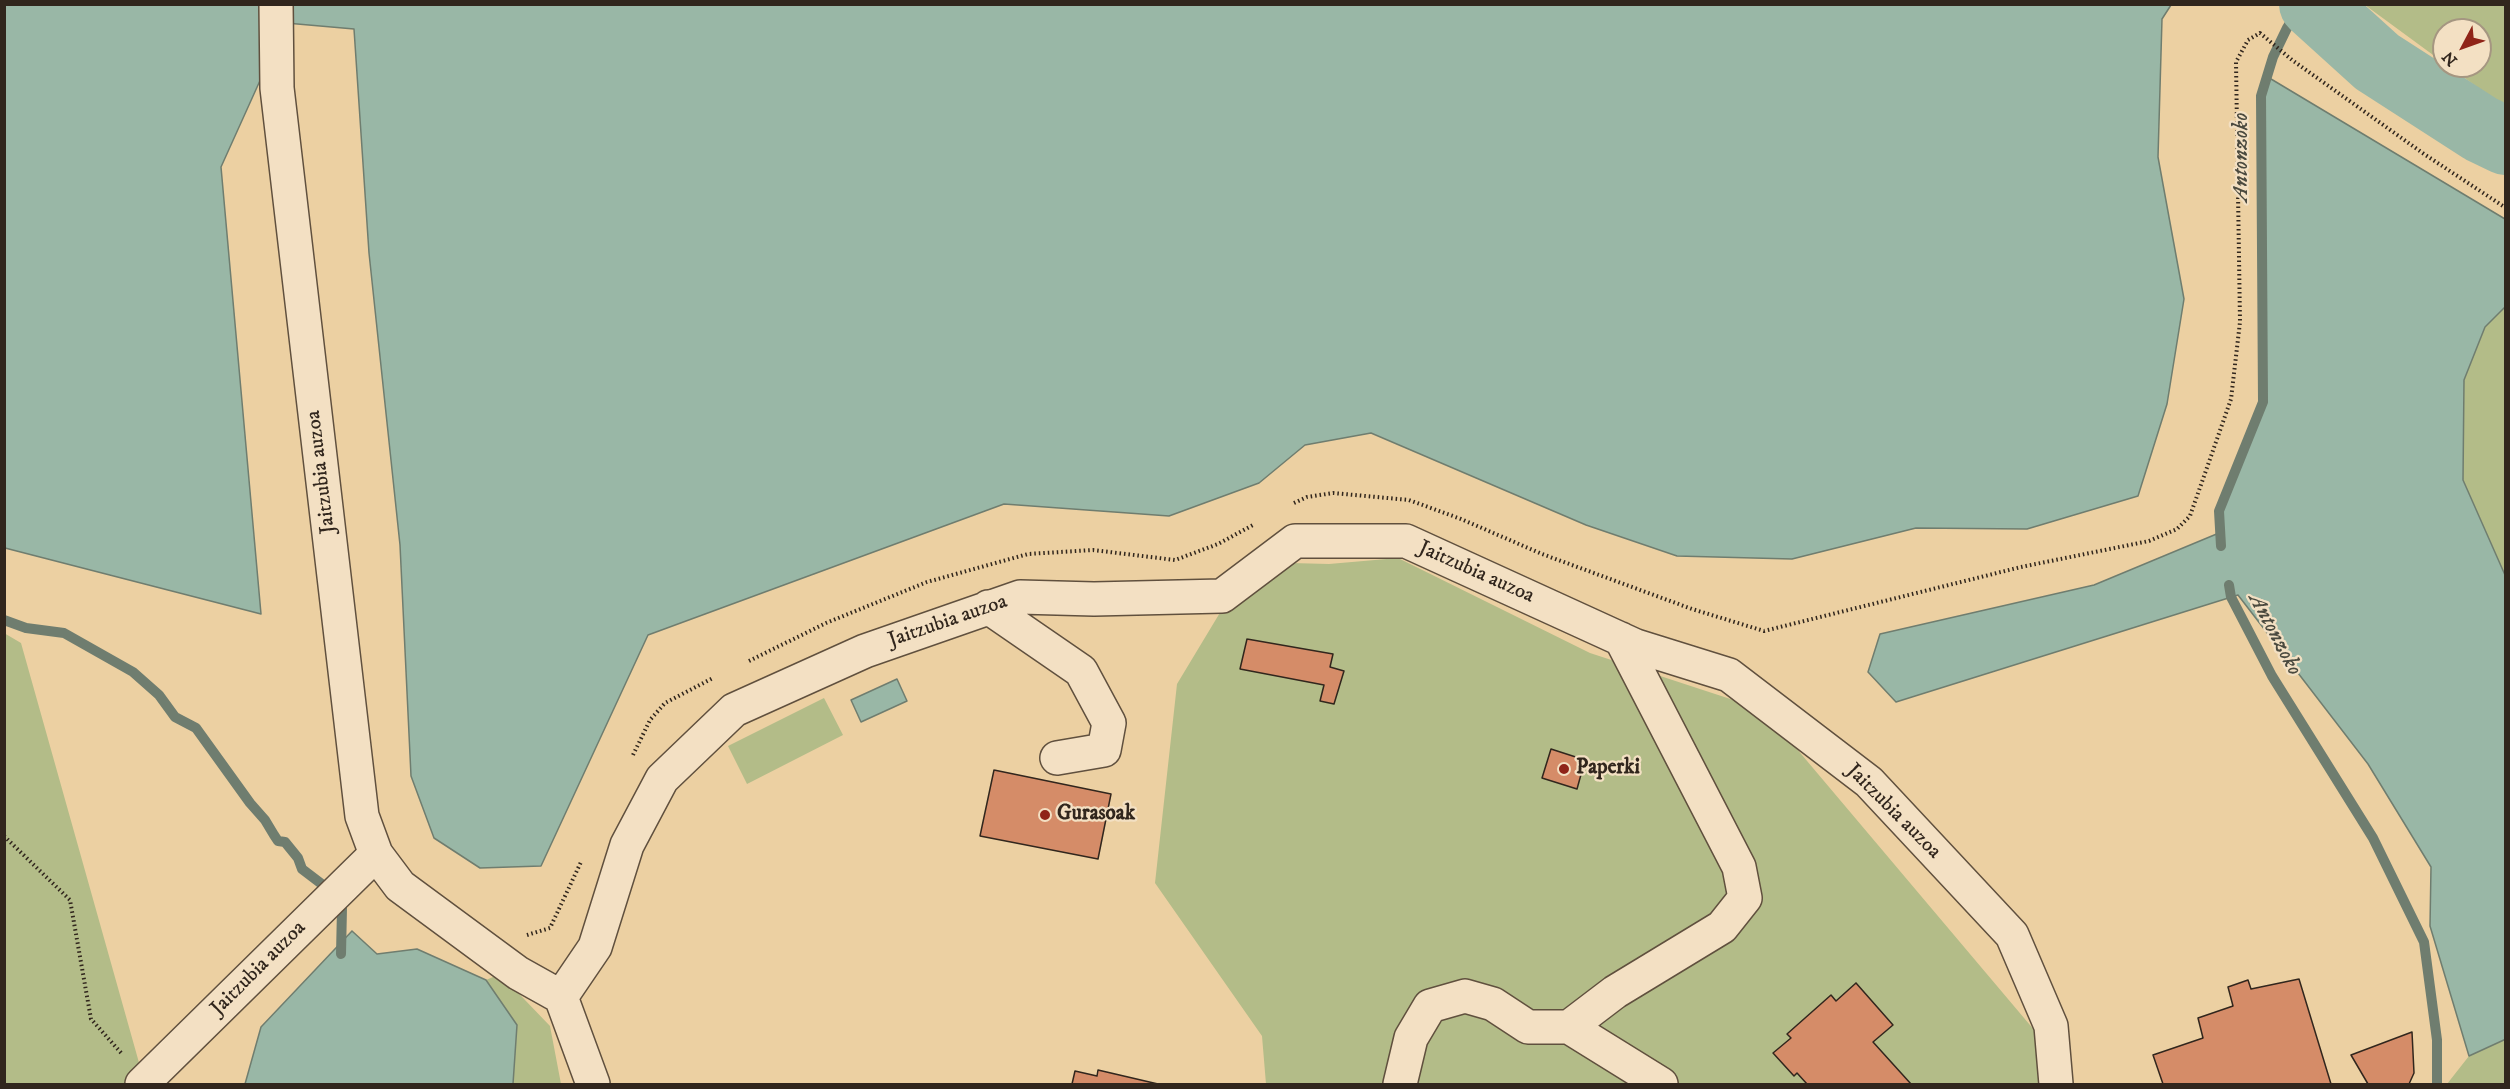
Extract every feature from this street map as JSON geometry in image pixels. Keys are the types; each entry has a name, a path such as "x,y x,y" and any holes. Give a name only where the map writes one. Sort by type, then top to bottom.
{"street":[{"name":"Jaitzubia auzoa","path":"276,4 277,88 362,816 376,854 400,886 518,973 561,997 595,947 627,845 662,779 734,710 865,651 1020,597 1094,599 1222,596 1295,541 1406,541 1636,646 1729,675 1869,782 2012,935 2051,1026 2056,1084"},
{"path":"988,607 1081,671 1109,723 1104,750 1057,758"},
{"path":"1569,1027 1615,992 1722,927 1745,898 1739,867 1621,639"},
{"name":"Jaitzubia auzoa","path":"144,1082 376,854"},
{"path":"1400,1084 1411,1038 1430,1006 1465,996 1493,1004 1528,1027 1569,1027 1660,1084"},
{"path":"561,997 593,1084"}],"path":[{"path":"2260,33 2292,60 2424,154 2505,208"},
{"path":"4,836 70,900 91,1019 144,1082"}],"green space":[{"path":"2365,5 2505,5 2505,107 2465,78 2492,78 2492,18 2432,18 2432,54"},
{"path":"2505,307 2505,575 2463,480 2464,380 2485,327"},
{"path":"1398,558 1590,653 1764,710 2035,1031 2044,1084 1266,1084 1262,1036 1155,883 1177,684 1221,611 1291,563 1329,564"},
{"path":"4,633 21,643 145,1084 5,1084"},
{"path":"824,698 843,735 747,784 728,746"},
{"path":"500,974 550,1026 561,1084 513,1084 517,1025 486,980"},
{"path":"2505,1039 2505,1084 2447,1084 2469,1056"}],"water":[{"path":"4,5 2171,5 2162,19 2158,157 2184,299 2167,404 2138,496 2027,529 1916,528 1792,559 1677,556 1586,525 1371,433 1305,445 1259,483 1169,516 1004,504 648,635 541,866 480,868 434,838 411,776 400,545 369,253 354,29 286,23 221,167 261,614 5,548"},
{"path":"2266,76 2505,219 2505,307 2485,327 2464,380 2463,480 2505,575 2506,1039 2469,1056 2430,926 2431,867 2368,764 2238,595 1896,702 1868,672 1880,634 2094,585 2219,533 2219,511 2263,402 2261,96"},
{"path":"897,679 907,701 861,722 851,700"},
{"path":"352,931 377,954 417,949 486,980 517,1025 513,1084 245,1084 261,1027"}],"building":[{"path":"1247,639 1333,654 1330,667 1344,671 1334,704 1320,701 1324,685 1240,669"},
{"name":"Paperki","path":"1551,749 1585,760 1577,789 1542,778"},
{"name":"Gurasoak","path":"994,770 1111,794 1098,859 980,836"},
{"path":"2299,979 2331,1084 2163,1084 2153,1055 2203,1038 2198,1018 2233,1006 2228,987 2248,980 2251,989"},
{"path":"1856,983 1893,1025 1873,1042 1911,1084 1807,1084 1797,1073 1794,1076 1773,1053 1791,1038 1787,1034 1831,995 1836,1001"},
{"path":"2412,1032 2414,1073 2409,1084 2368,1084 2351,1055"},
{"path":"1098,1070 1158,1084 1072,1084 1075,1071 1097,1076"}],"waterway":[{"name":"Antonzoko","path":"2221,546 2219,511 2263,402 2261,96 2273,57 2302,4"},
{"path":"2313,4 2377,62 2481,129 2506,141"},
{"name":"Antonzoko","path":"2229,585 2231,597 2272,676 2373,838 2424,942 2437,1040 2437,1084"},
{"path":"4,620 26,628 64,633 133,672 159,695 175,717 196,728 250,803 265,820 278,841 285,842 298,858 302,869 323,885"},
{"path":"341,954 342,908"}],"place":[{"name":"Paperki","path":"1564,769"},
{"name":"Gurasoak","path":"1045,815"}]}
